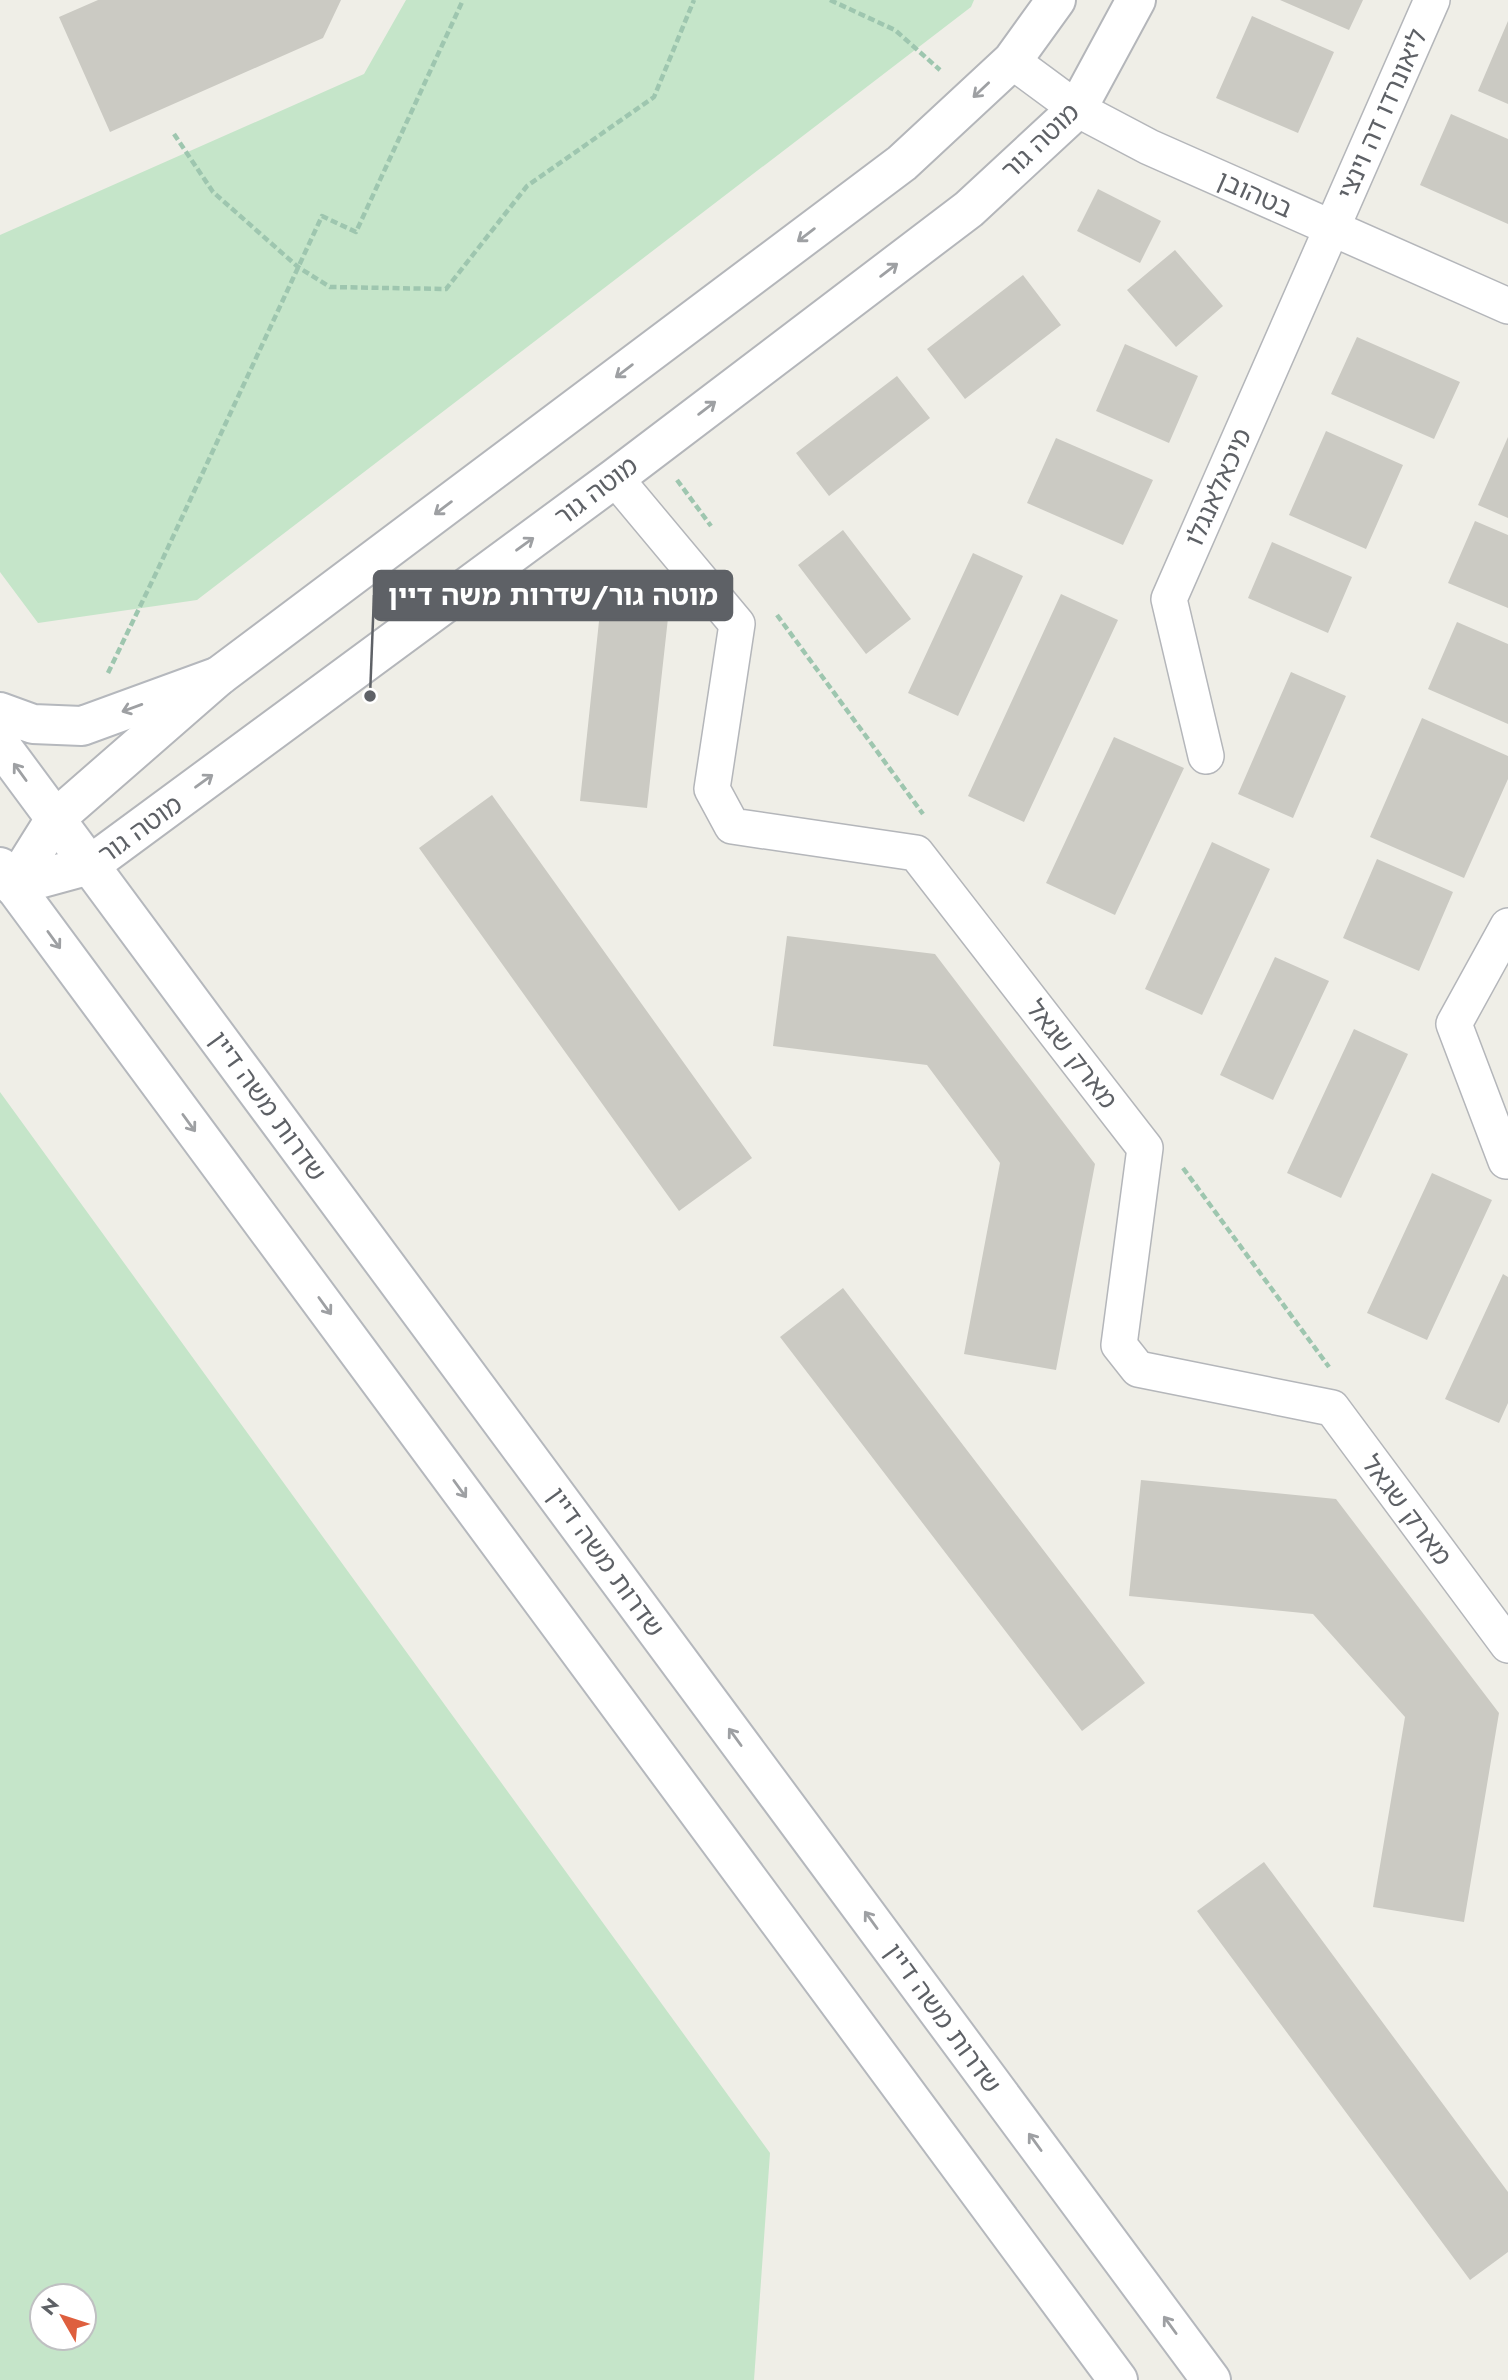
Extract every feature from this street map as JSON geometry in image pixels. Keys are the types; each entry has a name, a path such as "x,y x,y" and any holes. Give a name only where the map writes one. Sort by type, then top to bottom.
{"main road":[{"path":"1056,0 1013,61 902,163 219,676 55,819 7,876 1118,2380"},
{"name":"מוטה גור","path":"7,876 90,865 615,478 969,209 1077,109 1136,0"},
{"path":"0,712 33,724 82,726 219,676"},
{"name":"שדרות משה דיין","path":"0,744 1211,2380"}],"street":[{"name":"ליאונרדו דה וינצי","path":"1332,228 1432,0"},
{"name":"בטהובן","path":"1013,61 1077,109 1149,147 1508,306"},
{"name":"מיכאלאנגלו","path":"1206,756 1169,599 1332,228"},
{"name":"מארק שגאל","path":"615,478 737,624 712,789 732,826 916,853 1145,1148 1119,1345 1138,1369 1332,1408 1508,1645"},
{"path":"1506,1161 1454,1024 1508,926"}],"path":[{"path":"82,726 159,569 322,216 356,232 463,0"},
{"path":"174,134 213,192 298,267 330,287 446,289 527,186 654,97 694,0"},
{"path":"830,0 895,30 945,75"}],"green space":[{"path":"406,0 974,0 971,7 197,600 38,623 0,572 0,235 364,74"},
{"path":"0,1092 770,2153 754,2380 0,2380"}],"building":[{"path":"98,0 341,0 323,38 110,132 59,17"},
{"path":"1280,0 1363,0 1349,30"},
{"path":"1252,16 1334,52 1298,133 1216,98"},
{"path":"1508,21 1508,104 1478,91"},
{"path":"1451,114 1508,139 1508,224 1420,185"},
{"path":"1098,189 1161,221 1140,263 1077,231"},
{"path":"1175,250 1223,306 1176,347 1127,290"},
{"path":"1023,275 1061,325 965,399 927,349"},
{"path":"1357,337 1460,382 1434,439 1331,394"},
{"path":"1125,344 1198,376 1169,443 1096,411"},
{"path":"897,376 930,418 829,496 796,453"},
{"path":"1326,431 1403,465 1366,549 1289,515"},
{"path":"1508,437 1508,518 1478,505"},
{"path":"1056,438 1153,480 1123,545 1027,503"},
{"path":"1475,521 1508,535 1508,608 1448,583"},
{"path":"843,530 911,619 866,654 798,565"},
{"path":"1272,542 1352,577 1328,633 1248,598"},
{"path":"973,553 1023,576 958,716 908,693"},
{"path":"602,593 670,600 647,808 580,801"},
{"path":"1061,594 1118,620 1024,822 968,796"},
{"path":"1457,622 1508,644 1508,724 1428,689"},
{"path":"1291,672 1346,696 1293,818 1238,794"},
{"path":"1422,718 1508,756 1508,779 1464,878 1370,837"},
{"path":"1114,737 1184,768 1115,915 1046,883"},
{"path":"492,795 752,1158 679,1211 419,848"},
{"path":"1212,842 1270,869 1202,1015 1145,989"},
{"path":"1377,859 1453,892 1419,971 1343,938"},
{"path":"787,936 935,954 1095,1164 1056,1370 964,1354 1000,1163 927,1065 773,1046"},
{"path":"1275,957 1329,981 1273,1100 1220,1075"},
{"path":"1354,1029 1408,1054 1341,1198 1287,1173"},
{"path":"1432,1173 1492,1200 1427,1340 1367,1313"},
{"path":"1503,1274 1508,1277 1508,1403 1499,1423 1445,1399"},
{"path":"843,1288 1145,1683 1082,1731 780,1337"},
{"path":"1141,1480 1336,1499 1499,1713 1464,1922 1373,1907 1405,1717 1313,1614 1129,1596"},
{"path":"1264,1862 1508,2192 1508,2252 1470,2280 1197,1911"}],"place":[{"name":"מוטה גור/שדרות משה דיין","path":"370,696"}]}
